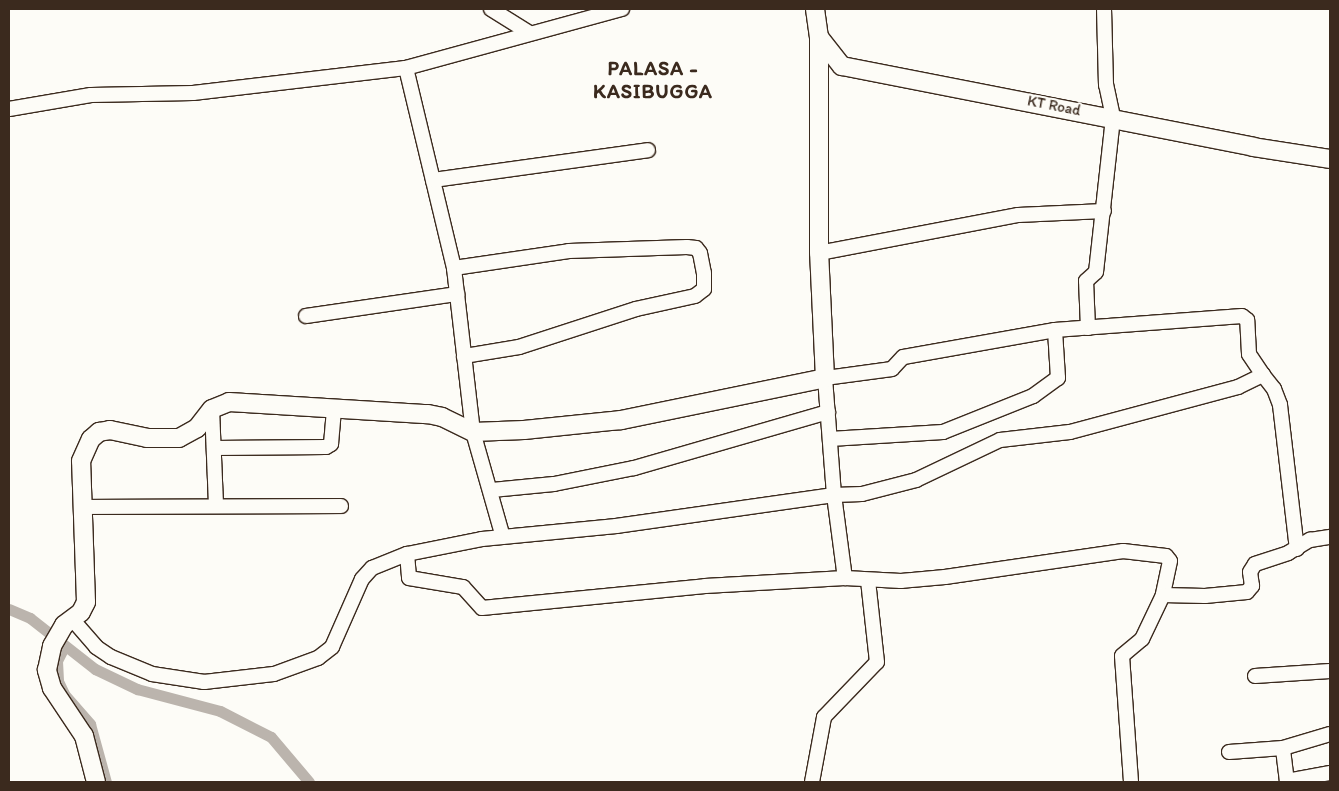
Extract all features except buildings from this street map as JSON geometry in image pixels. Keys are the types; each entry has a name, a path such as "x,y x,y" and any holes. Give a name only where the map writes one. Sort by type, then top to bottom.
{"main road":[{"path":"96,782 84,736 52,688 47,670 52,646 68,622 86,602 81,461 84,447 99,432 110,430 147,438 179,438 197,428 212,409 229,402 334,410 428,414 442,417 473,432 621,420 826,378 819,253 819,37 815,9"},
{"name":"KT Road","path":"819,37 842,66 1112,117 1253,147 1330,159"}],"street":[{"path":"491,9 528,32"},
{"path":"9,109 91,95 193,93 406,68 528,32 574,15 622,9"},
{"path":"1088,328 1086,281 1096,272 1104,211 1112,117 1106,85 1104,9"},
{"path":"406,68 454,268 473,432 492,490 504,537"},
{"path":"433,180 648,150"},
{"path":"819,253 1018,215 1104,211"},
{"path":"454,268 569,250 688,247 696,248 700,253 704,273 704,288 695,296 636,309 519,347 464,356"},
{"path":"306,316 457,294"},
{"path":"845,578 834,495 826,378 892,369 903,357 1055,330 1242,316 1247,320 1249,354 1274,389 1280,405 1297,549"},
{"path":"830,439 937,434 1033,396 1058,378 1055,330"},
{"path":"68,622 110,657 152,674 204,682 256,678 299,666 318,658 332,647 362,579 372,568 407,554 504,537 616,526 834,495 862,494 916,480 1000,440 1070,432 1238,387 1263,375"},
{"path":"212,409 216,505"},
{"path":"214,448 326,447 331,444 333,437 334,410"},
{"path":"492,490 554,484 634,468 828,412"},
{"path":"83,507 341,506"},
{"path":"1163,595 1206,596 1247,592 1252,586 1250,572 1255,564 1297,549 1310,540 1330,537"},
{"path":"407,554 409,578 463,587 482,608 705,586 845,578 901,581 984,573 1138,551 1166,556 1170,561 1163,595 1142,639 1122,656 1131,782"},
{"path":"812,782 824,717 877,662 868,580"},
{"path":"1256,676 1330,671"},
{"path":"1229,752 1283,748 1330,734"},
{"path":"1283,748 1287,782 1330,773"}],"waterway":[{"path":"9,609 30,618 95,669 137,689 220,711 271,737 309,782"},
{"path":"64,647 57,661 58,681 64,694 90,724 106,782"}],"district":[{"name":"PALASA - KASIBUGGA","path":"653,80"}]}
